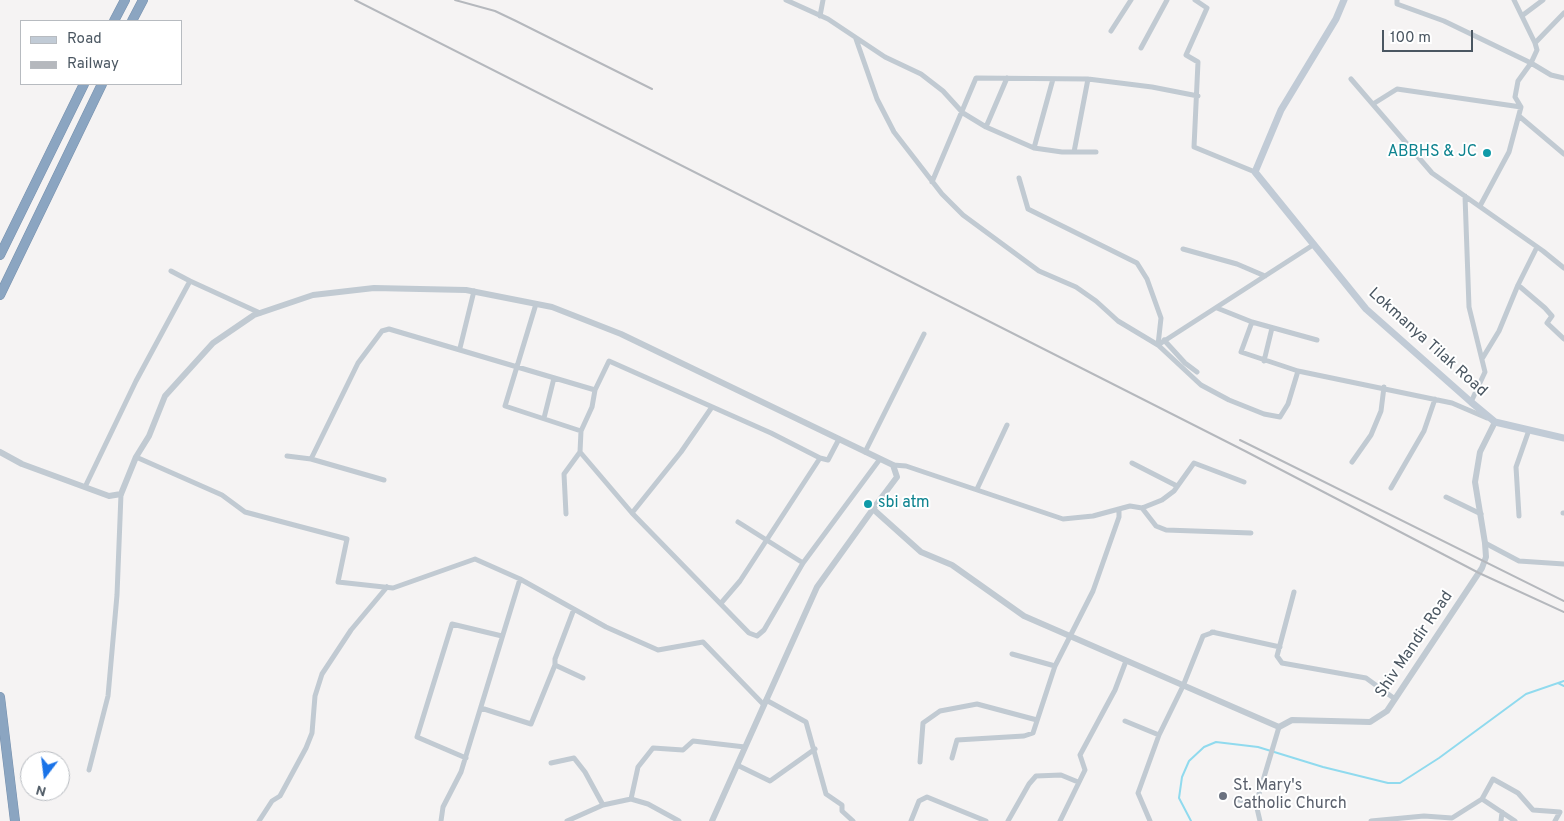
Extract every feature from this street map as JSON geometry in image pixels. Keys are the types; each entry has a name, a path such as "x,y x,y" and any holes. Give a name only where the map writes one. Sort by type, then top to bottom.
{"highway":[{"path":"115,20 125,0"},
{"path":"133,20 143,0"},
{"path":"0,255 84,85"},
{"path":"0,295 102,85"},
{"path":"0,697 15,821"}],"main road":[{"path":"1254,172 1281,110 1336,19 1344,0"},
{"name":"Lokmanya Tilak Road","path":"1254,172 1366,309 1471,402 1495,422 1564,438"}],"street":[{"path":"786,0 820,16 856,39 921,74 943,92 963,113 986,127 1034,148 1096,152"},
{"path":"820,16 824,0"},
{"path":"1111,31 1131,0"},
{"path":"1141,48 1167,0"},
{"path":"1195,0 1207,8 1186,55 1198,62 1198,96 1194,147 1254,172"},
{"path":"1390,0 1444,21 1551,75 1563,76"},
{"path":"1480,206 1509,152 1521,107 1515,97 1518,81 1531,64 1537,50 1514,0"},
{"path":"1522,15 1543,0"},
{"path":"1535,43 1564,13"},
{"path":"856,39 877,99 894,132 932,182 963,215 1039,271 1076,287 1096,300 1118,321 1158,345 1201,385 1229,400 1264,414 1280,417 1288,404 1298,371"},
{"path":"932,182 963,113 976,78 1088,79 1152,87 1198,96"},
{"path":"986,127 1007,78"},
{"path":"1034,148 1053,79"},
{"path":"1074,152 1088,79"},
{"path":"1351,79 1432,173 1564,268"},
{"path":"1373,104 1398,89 1521,107"},
{"path":"1519,116 1564,154"},
{"path":"1019,178 1028,209 1137,263 1147,279 1161,318 1158,345"},
{"path":"1465,196 1469,307 1485,372 1471,402"},
{"path":"1158,345 1313,245"},
{"path":"1482,359 1499,331 1518,285 1537,247"},
{"path":"1183,249 1237,264 1265,276"},
{"path":"171,271 260,313"},
{"path":"85,487 136,381 190,281"},
{"path":"1518,285 1552,316 1547,323 1564,339"},
{"path":"90,770 108,696 121,494 136,457 149,436 165,396 213,343 260,313 312,295 374,288 474,292 552,307 621,334 894,465 906,466 978,489 1063,520 1119,511 1130,506 1142,508 1162,500 1177,486 1194,463 1244,482"},
{"path":"460,348 474,292"},
{"path":"536,304 505,406 581,431"},
{"path":"1216,308 1252,322 1317,340"},
{"path":"1252,322 1241,352 1298,371 1384,387 1452,403 1495,422"},
{"path":"1264,361 1272,328"},
{"path":"311,460 358,363 382,331 388,329 460,348 595,390"},
{"path":"865,452 924,334"},
{"path":"1164,340 1185,363 1197,372"},
{"path":"566,514 564,474 580,452 581,431 592,407 595,390 609,361 771,433 820,458 828,460 839,439"},
{"path":"544,418 554,378"},
{"path":"1352,462 1371,435 1381,411 1384,387"},
{"path":"1391,488 1424,431 1435,399"},
{"path":"632,513 681,452 712,407"},
{"name":"Shiv Mandir Road","path":"1279,727 1292,720 1370,722 1387,711 1478,576 1486,557 1475,482 1480,452 1495,422"},
{"path":"978,489 1007,425"},
{"path":"1519,516 1516,467 1529,430"},
{"path":"0,452 22,464 109,496 121,494"},
{"path":"580,452 632,513 722,602 749,632 757,636 764,630 803,563 880,459"},
{"path":"287,456 311,460 384,480"},
{"path":"136,457 222,495 245,512 347,539 338,582 393,588 476,559 520,579 606,627 658,650 702,642 765,702 806,722 826,794 842,805 842,811 853,821"},
{"path":"722,602 740,581 820,458"},
{"path":"1132,463 1177,486"},
{"path":"712,821 817,587 897,477 894,465"},
{"path":"1446,498 1480,514"},
{"path":"1142,508 1156,526 1166,530 1251,533"},
{"path":"873,509 921,552 952,565 1024,616 1279,727 1256,804 1260,821"},
{"path":"952,758 957,740 1024,736 1032,733 1055,666 1093,591 1119,517 1119,511"},
{"path":"738,522 803,563"},
{"path":"1485,544 1519,561 1564,564"},
{"path":"441,821 443,807 462,772 520,579"},
{"path":"259,821 272,801 280,796 306,748 312,733 315,696 322,674 350,630 387,587"},
{"path":"1294,592 1277,656 1282,662 1366,678 1395,699"},
{"path":"481,708 530,724 555,665 555,659 574,609"},
{"path":"466,758 417,737 452,624 502,636"},
{"path":"1207,631 1280,647"},
{"path":"1150,821 1138,793 1159,735 1184,686 1203,636 1214,632"},
{"path":"1012,654 1055,666"},
{"path":"1060,821 1085,770 1080,755 1114,690 1126,661"},
{"path":"555,665 584,678"},
{"path":"920,762 923,723 940,711 977,704 1037,720"},
{"path":"1125,721 1159,735"},
{"path":"631,799 638,767 653,748 683,750 693,741 745,747"},
{"path":"737,765 770,781 815,749"},
{"path":"551,763 574,758 586,772 603,805"},
{"path":"1008,821 1028,784 1036,776 1061,775 1078,782"},
{"path":"1371,821 1452,818 1482,799 1493,780 1518,793 1533,810 1562,814"},
{"path":"911,821 919,802 927,797 986,821"},
{"path":"567,821 603,805 631,799 648,804 679,821"},
{"path":"1235,799 1256,804"},
{"path":"1482,799 1515,821"},
{"path":"1501,821 1502,812"},
{"path":"1555,821 1562,814"}],"waterway":[{"path":"1191,821 1179,798 1182,777 1189,761 1204,747 1216,742 1258,747 1323,767 1388,783 1400,783 1439,758 1526,694 1564,681"},
{"path":"1558,683 1564,686"}],"railway":[{"path":"355,0 1245,451 1479,573 1564,612"},
{"path":"455,0 495,11 652,89"},
{"path":"1240,440 1564,601"}],"place":[{"name":"ABBHS & JC","path":"1487,153"},
{"name":"sbi atm","path":"868,504"},
{"name":"St. Mary's Catholic Church","path":"1223,796"}]}
